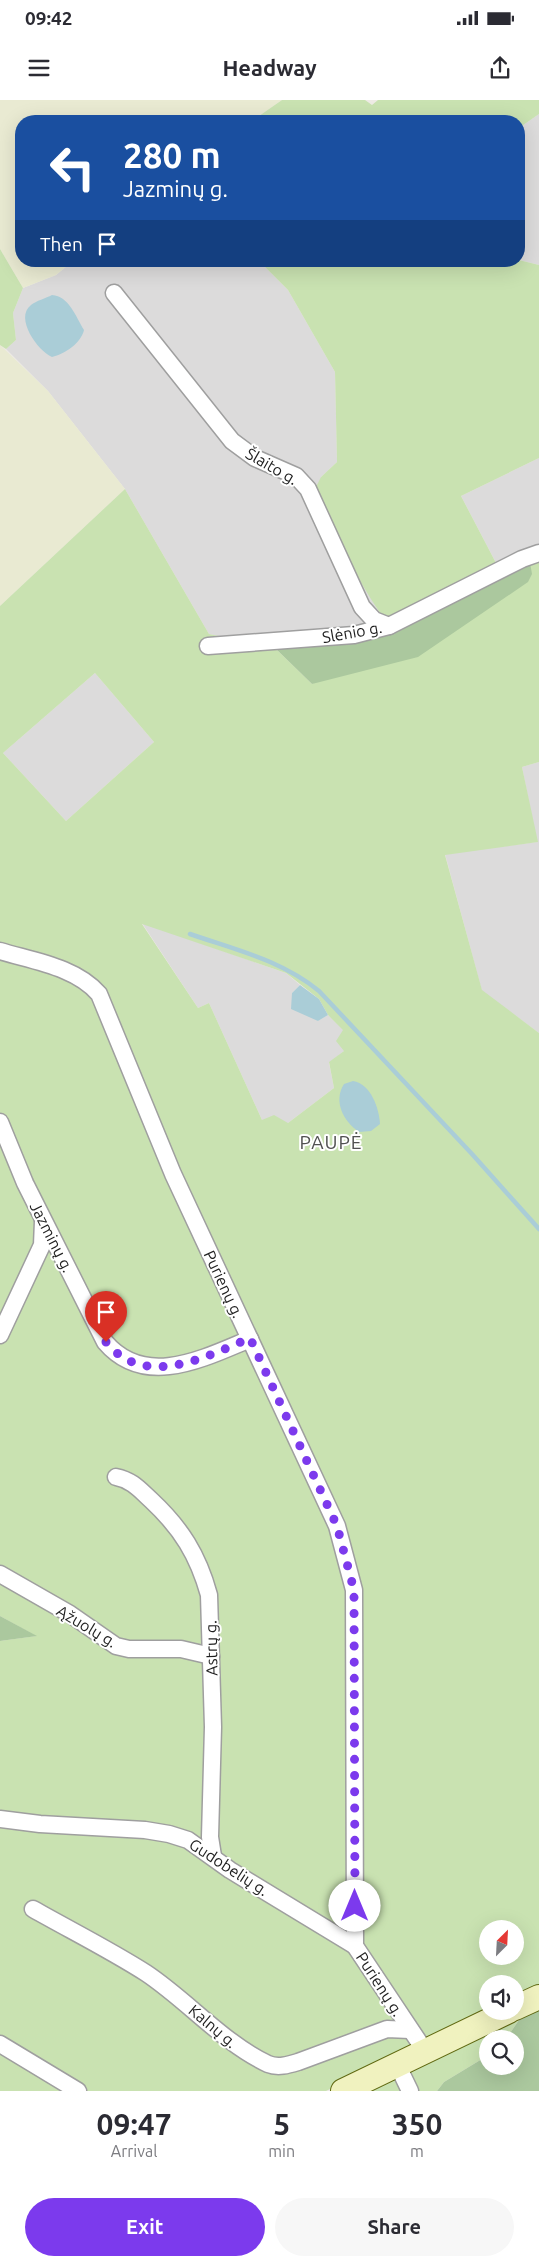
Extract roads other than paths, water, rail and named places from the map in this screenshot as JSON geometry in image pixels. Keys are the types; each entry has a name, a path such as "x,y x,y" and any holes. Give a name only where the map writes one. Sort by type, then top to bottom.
{"main road":[{"path":"524,2004 539,1997"},
{"path":"343,2091 490,2020"}],"street":[{"name":"Šlaito g.","path":"114,293 232,441 255,458 296,476 308,489 362,606 374,620 389,626"},
{"name":"Slėnio g.","path":"208,646 354,635 389,626 539,552"},
{"name":"Purienų g.","path":"0,951 69,972 90,984 99,994 173,1174 337,1526 354,1590 355,1946 425,2051"},
{"name":"Jazminų g.","path":"0,1122 43,1221 106,1342 124,1360 135,1365 151,1367 198,1361 250,1338"},
{"path":"0,1335 42,1244 43,1221"},
{"name":"Astrų g.","path":"116,1476 135,1484 171,1519 187,1541 205,1580 209,1595 213,1727 210,1837 213,1856"},
{"name":"Ąžuolų g.","path":"0,1574 70,1614 116,1646 129,1649 188,1649 211,1656"},
{"name":"Gudobelių g.","path":"0,1819 169,1834 188,1840 213,1856 230,1870 355,1946"},
{"name":"Kalnų g.","path":"33,1908 145,1973 181,1999 242,2050 271,2065 282,2066 298,2062 387,2029 410,2030"},
{"path":"0,2044 78,2091"},
{"path":"397,2064 410,2091"}],"water":[{"path":"52,295 58,296 67,303 84,330 80,339 72,347 52,357 40,348 30,334 25,318 26,311 31,305"},
{"path":"300,985 319,999 328,1015 318,1021 291,1009 292,993"},
{"path":"353,1081 365,1087 376,1104 380,1124 371,1131 359,1132 348,1122 341,1110 339,1097 341,1090 344,1084"}],"waterway":[{"path":"190,934 274,964 289,971 319,991 472,1154 539,1229"}],"district":[{"name":"PAUPĖ","path":"331,1142"}]}
